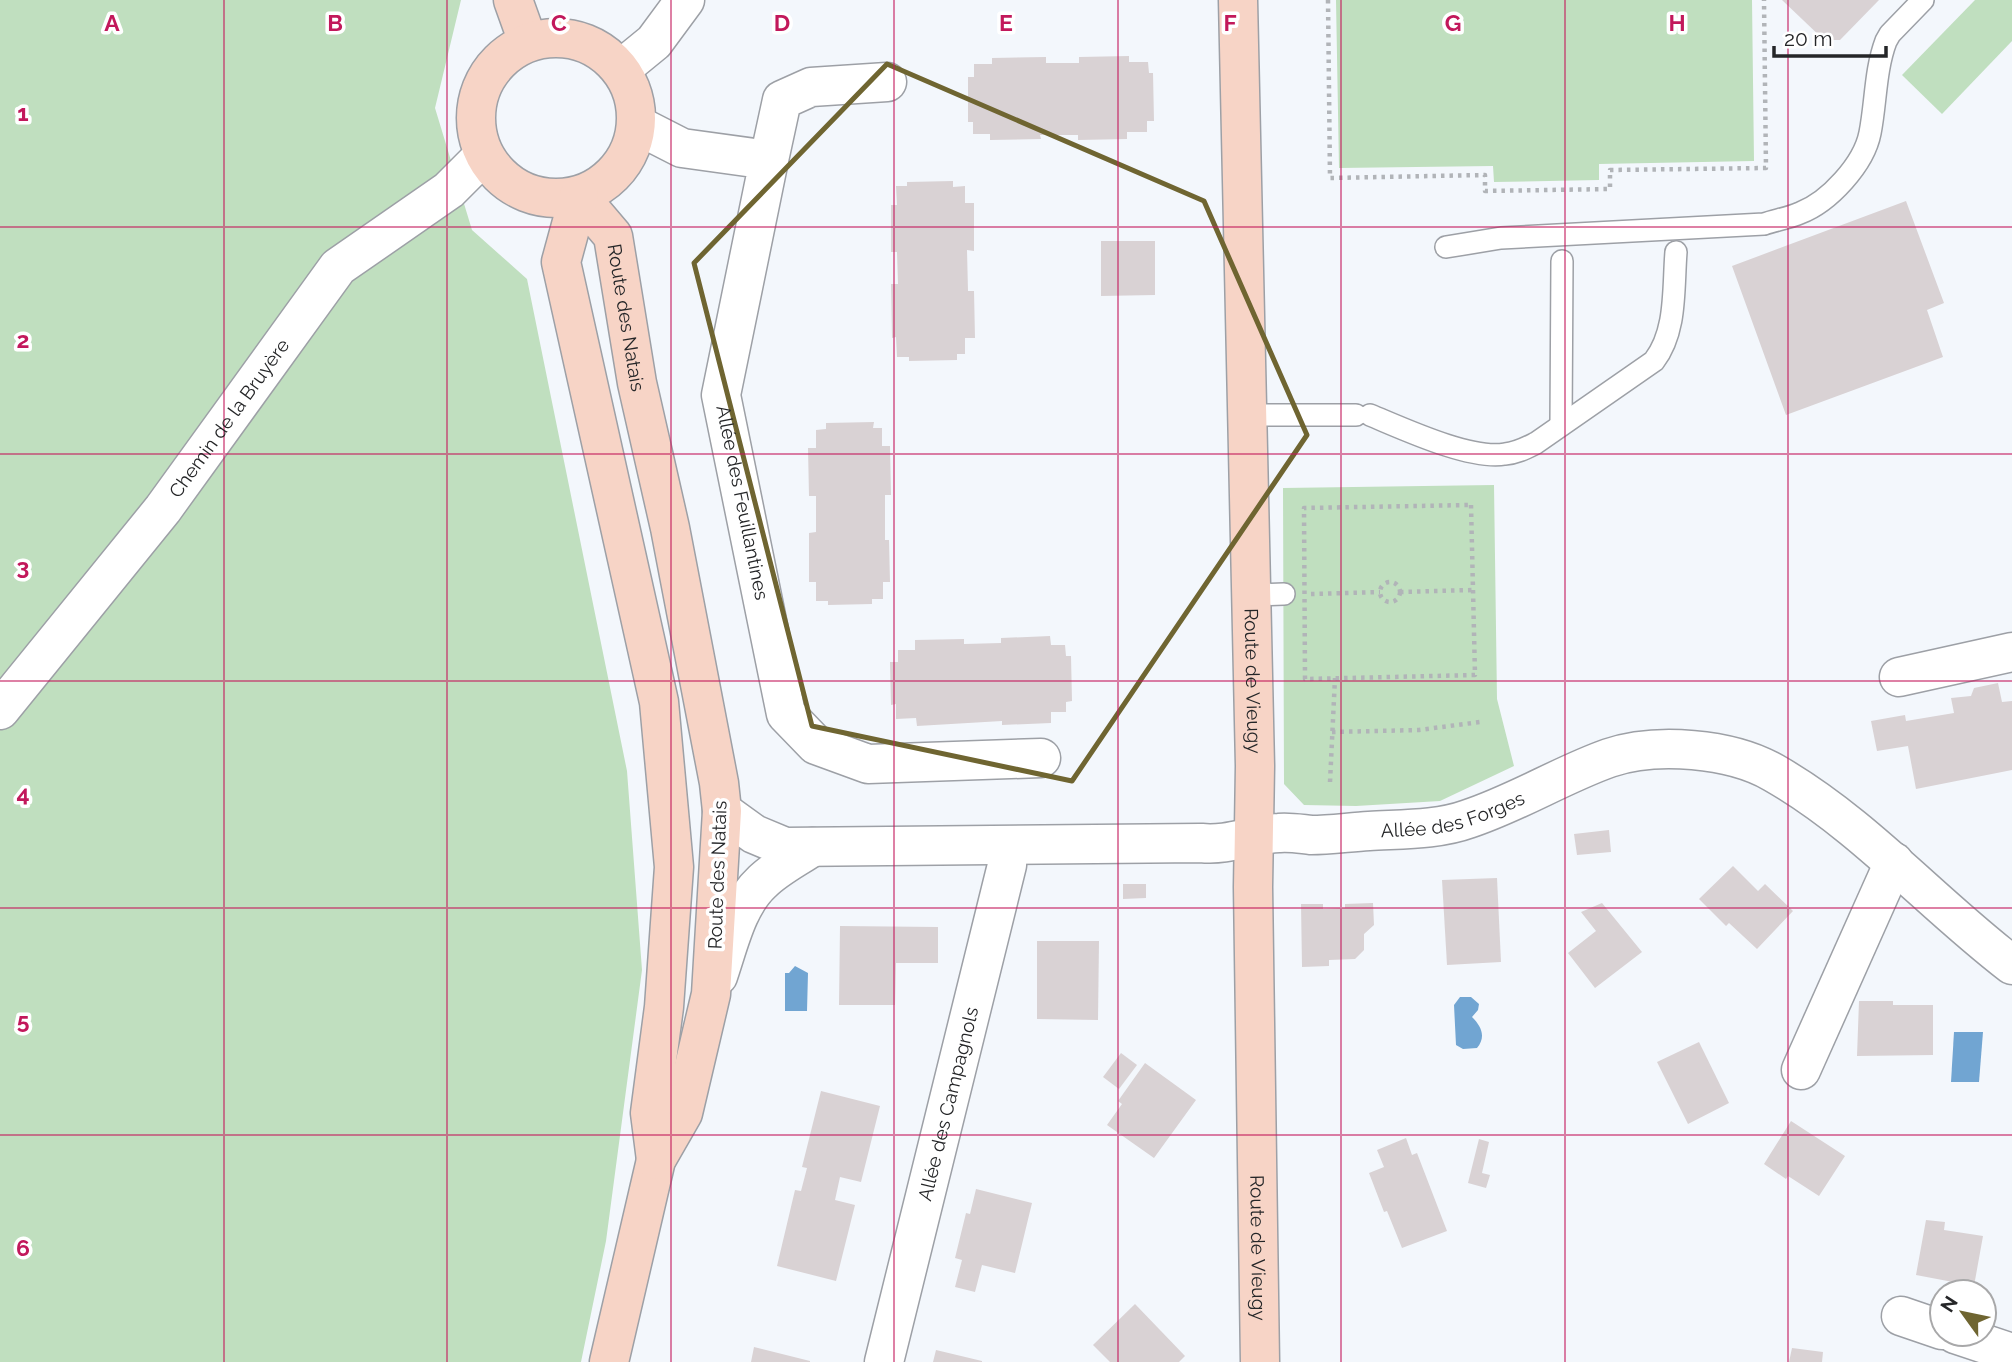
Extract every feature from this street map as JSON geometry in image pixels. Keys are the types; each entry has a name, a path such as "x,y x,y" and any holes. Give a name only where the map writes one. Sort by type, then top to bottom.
{"street":[{"path":"513,0 528,42"},
{"path":"621,69 654,42 685,0"},
{"name":"Route de Vieugy","path":"1238,0 1246,415 1280,594 1255,766 1254,930 1260,1362"},
{"path":"554,38 579,41 603,52 621,69 631,86 637,125 628,156 608,181 579,196 551,200 524,193 501,177 484,155 476,129 477,102 487,77 505,56 528,42 554,38"},
{"name":"Allée des Feuillantines","path":"887,82 811,87 782,100 721,395 786,714 816,745 868,764 1041,758"},
{"path":"637,125 682,148 769,160"},
{"name":"Chemin de la Bruyère","path":"0,710 163,509 338,267 449,190 484,155"},
{"name":"Route des Natais","path":"579,196 561,262 659,702 674,867 664,1007 650,1113 656,1160"},
{"name":"Route des Natais","path":"579,196 613,236 637,383 670,528 719,783 722,811 711,995 682,1113 656,1160 609,1362"},
{"path":"1899,677 2012,652"},
{"path":"659,702 722,811"},
{"name":"Allée des Forges","path":"722,811 754,834 785,847 1219,845 1279,833 1312,835 1417,828 1467,820 1611,758 1654,750 1696,750 1734,755 1773,772 1895,862 1977,938 2012,965"},
{"name":"Allée des Campagnols","path":"884,1362 1007,865 1008,846"},
{"path":"711,995 737,919 752,893 763,881 812,847"},
{"path":"1801,1070 1895,862"},
{"path":"1901,1317 1928,1326"}],"lane":[{"path":"1446,247 1501,238 1764,224 1801,213 1824,200 1842,182 1857,161 1869,137 1886,41 1923,0"},
{"path":"1246,415 1363,415 1466,451 1502,455 1520,451 1654,361 1664,348 1669,331 1676,252"},
{"path":"1561,425 1562,261"}],"path":[{"path":"1328,0 1330,178 1485,175 1485,191 1610,188 1610,170 1766,168 1764,0"},
{"path":"1471,505 1473,590 1475,676 1305,679 1280,594 1304,508 1471,505"},
{"path":"1385,582 1394,582 1400,588 1395,601 1386,602 1380,592 1385,582"},
{"path":"1400,592 1473,590"},
{"path":"1280,594 1380,592"},
{"path":"1330,782 1335,678"},
{"path":"1332,732 1419,730 1480,722"}],"highlighted area":[{"path":"887,64 1204,201 1307,435 1072,781 812,726 694,263"}],"green space":[{"path":"0,0 461,0 435,108 472,230 527,279 627,771 642,970 606,1241 581,1362 0,1362"},
{"path":"1336,0 1752,0 1754,161 1599,164 1599,180 1494,182 1493,166 1339,168"},
{"path":"1975,0 2012,0 2012,41 1942,114 1902,75"},
{"path":"1494,485 1497,699 1514,766 1440,801 1356,806 1304,805 1284,784 1283,488"}],"water":[{"path":"795,966 808,973 807,1011 785,1011 785,973 789,973"},
{"path":"1460,997 1471,997 1479,1004 1472,1017 1482,1032 1477,1048 1463,1049 1456,1045 1454,1005"},
{"path":"1954,1032 1983,1032 1979,1082 1951,1082"}],"building":[{"path":"1782,0 1879,0 1840,40 1824,40"},
{"path":"1129,56 1129,62 1148,62 1149,73 1153,73 1154,121 1147,121 1147,132 1127,132 1127,139 1078,140 1078,135 1040,135 1041,139 990,140 990,134 973,134 973,122 968,122 968,77 974,77 974,64 992,64 992,58 1046,57 1046,63 1079,63 1079,57"},
{"path":"953,181 953,187 965,186 965,203 974,203 974,251 967,250 968,291 974,291 975,338 965,338 965,354 957,354 957,360 909,361 909,357 897,357 896,337 892,338 891,284 898,284 897,252 891,252 891,205 897,205 896,186 907,186 907,182"},
{"path":"1906,201 1944,303 1927,310 1943,357 1786,415 1732,266"},
{"path":"1101,241 1155,241 1155,295 1101,296"},
{"path":"874,422 873,428 882,428 882,446 890,446 891,495 885,495 885,540 889,540 890,582 883,582 883,599 872,599 872,604 828,605 828,601 816,601 816,582 809,582 809,533 816,532 816,496 809,496 808,448 816,448 816,430 826,429 826,423"},
{"path":"1050,636 1051,645 1065,645 1066,656 1071,656 1072,701 1066,702 1066,712 1051,712 1051,723 1002,725 1002,721 917,726 916,718 896,719 896,704 891,705 890,662 898,662 898,650 915,650 915,640 964,639 964,644 1001,643 1001,638"},
{"path":"1998,683 2002,702 2012,701 2012,770 1916,789 1908,746 1877,751 1871,721 1905,715 1906,721 1954,713 1951,698 1971,696 1974,688"},
{"path":"1609,830 1611,852 1577,855 1574,834"},
{"path":"1733,866 1758,891 1765,884 1793,911 1757,949 1729,923 1726,926 1699,899"},
{"path":"1497,878 1501,962 1447,965 1442,880"},
{"path":"1123,884 1146,884 1146,898 1123,899"},
{"path":"1373,903 1374,925 1364,934 1364,950 1355,959 1329,960 1329,966 1302,967 1301,904 1323,904 1323,909 1345,908 1345,904"},
{"path":"1602,903 1642,952 1595,988 1568,953 1596,931 1581,912"},
{"path":"840,926 938,927 938,963 896,963 895,1005 839,1005"},
{"path":"1037,941 1099,941 1098,1020 1037,1019"},
{"path":"1859,1001 1893,1001 1893,1005 1933,1005 1933,1055 1857,1056"},
{"path":"1699,1042 1729,1103 1688,1124 1657,1062"},
{"path":"1121,1053 1137,1065 1119,1089 1103,1077"},
{"path":"1145,1063 1196,1100 1154,1158 1107,1125 1122,1104 1118,1101"},
{"path":"821,1091 880,1106 861,1182 840,1177 835,1200 855,1205 836,1281 777,1266 795,1190 801,1191 807,1168 802,1167"},
{"path":"1791,1121 1845,1156 1819,1196 1764,1164"},
{"path":"1406,1138 1412,1155 1417,1153 1447,1231 1402,1248 1369,1173 1384,1167 1377,1150"},
{"path":"1479,1139 1489,1142 1482,1173 1490,1175 1486,1188 1468,1183"},
{"path":"976,1189 1032,1203 1015,1273 982,1265 975,1292 955,1287 962,1260 955,1258 966,1213 970,1214"},
{"path":"1926,1220 1945,1222 1944,1230 1983,1236 1975,1278 1932,1278 1916,1275"},
{"path":"1135,1304 1185,1356 1179,1362 1110,1362 1093,1345"},
{"path":"754,1347 810,1361 810,1362 751,1362"},
{"path":"1792,1348 1823,1352 1822,1362 1789,1362"},
{"path":"936,1350 982,1361 982,1362 933,1362"}]}
